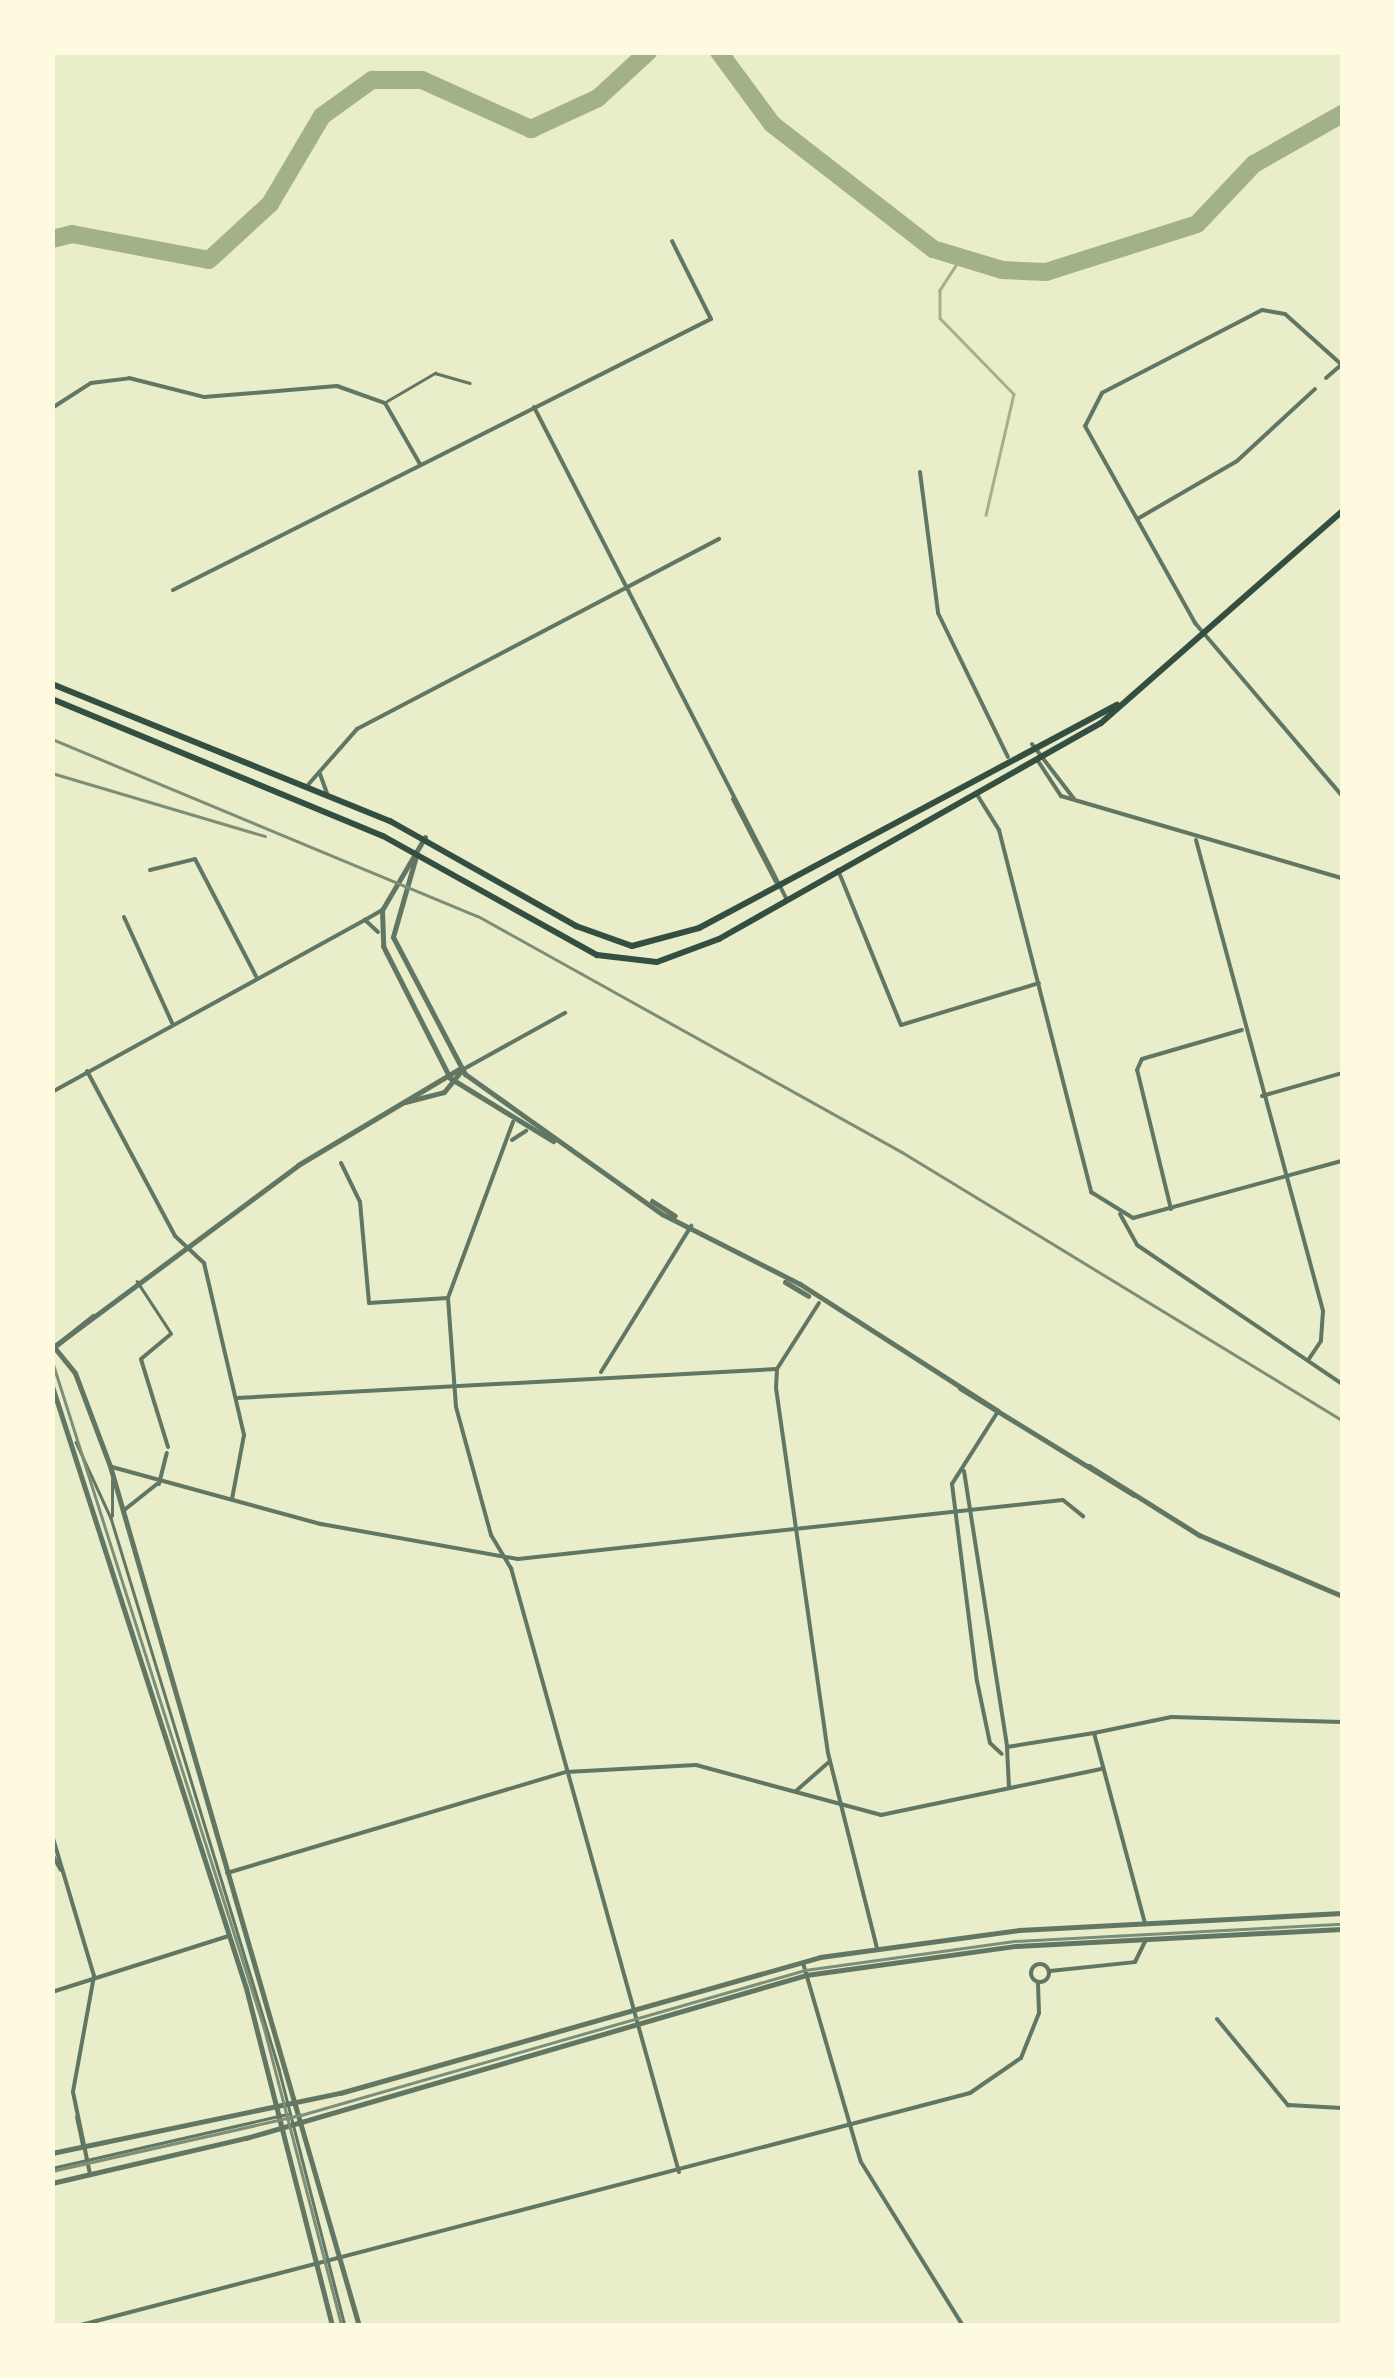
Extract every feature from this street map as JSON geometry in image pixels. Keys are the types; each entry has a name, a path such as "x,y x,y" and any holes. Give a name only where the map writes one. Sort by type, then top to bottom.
{"main road":[{"path":"52,699 416,853 619,961 674,958 788,900 1039,757 1124,703 1342,511"},
{"path":"52,684 425,837 585,930 632,946 681,938 1032,744 1124,703"}],"street":[{"path":"173,590 710,318 672,241"},
{"path":"1326,378 1342,364 1274,308 1095,398 1085,426 1204,635 1342,796"},
{"path":"52,408 91,383 129,378 204,397 337,386 385,403 420,464"},
{"path":"1137,519 1236,461 1315,389"},
{"path":"534,407 788,900"},
{"path":"920,472 938,613 1008,757"},
{"path":"304,789 357,729 719,539"},
{"path":"1032,744 1074,799"},
{"path":"1039,757 1043,778 1074,799 1196,840 1342,878"},
{"path":"320,774 329,798"},
{"path":"976,792 999,830 1091,1192 1120,1214 1137,1246 1342,1384"},
{"path":"733,799 779,885"},
{"path":"378,932 388,896 404,864 425,837"},
{"path":"1196,840 1242,1030 1323,1311 1322,1342 1308,1360"},
{"path":"416,853 416,870 392,928 398,951 462,1070 556,1142 1134,1495 1223,1547 1342,1596"},
{"path":"150,870 195,860 256,976"},
{"path":"838,870 900,1025 1039,984"},
{"path":"52,1092 256,976 382,910"},
{"path":"124,917 172,1023"},
{"path":"365,920 378,932 444,1071 526,1131 556,1142"},
{"path":"53,1347 186,1246 405,1102 444,1071 462,1070 565,1013"},
{"path":"1171,1209 1136,1070 1142,1059 1242,1030"},
{"path":"87,1070 186,1246 204,1263 237,1398 245,1452 232,1501"},
{"path":"405,1102 454,1082 462,1070"},
{"path":"1262,1096 1342,1073"},
{"path":"512,1122 512,1140 448,1298 452,1383 679,2172"},
{"path":"512,1140 526,1131"},
{"path":"1120,1214 1171,1209 1342,1161"},
{"path":"341,1164 360,1202 369,1303 448,1298"},
{"path":"652,1201 675,1216"},
{"path":"601,1372 692,1226"},
{"path":"786,1282 808,1296"},
{"path":"819,1303 777,1369 830,1761 877,1948"},
{"path":"53,1347 93,1316"},
{"path":"124,1511 159,1484 167,1450 141,1359 171,1334"},
{"path":"53,1347 75,1374 124,1511 220,1875 230,1936 277,2103 332,2326"},
{"path":"237,1398 601,1372 777,1369"},
{"path":"52,1386 76,1442 298,2100 359,2326"},
{"path":"960,1388 998,1411"},
{"path":"998,1411 964,1468 953,1479 977,1681 990,1743 1002,1754 1009,1788"},
{"path":"110,1466 159,1484 232,1501 502,1556 567,1558 1065,1500 1084,1516"},
{"path":"1088,1466 1134,1495"},
{"path":"964,1468 1006,1747 1002,1754"},
{"path":"1006,1747 1171,1716 1342,1722"},
{"path":"77,2326 849,2126 1007,2073 1030,2044 1038,1982 1035,1965 1050,1971 1135,1962 1146,1939 1146,1924 1094,1733"},
{"path":"796,1790 830,1761"},
{"path":"220,1875 566,1772 696,1765 796,1790 842,1810 881,1815 1102,1769"},
{"path":"52,1835 94,1976 76,2114 90,2174"},
{"path":"52,1854 66,1878"},
{"path":"52,2153 298,2100 802,1961 877,1948 1146,1924 1342,1914"},
{"path":"52,2183 281,2128 806,1975 1146,1939 1342,1930"},
{"path":"52,1992 230,1936"},
{"path":"802,1961 849,2126 881,2200 963,2326"},
{"path":"1038,1982 1050,1971"},
{"path":"1217,2020 1288,2105 1342,2108"}],"lane":[{"path":"385,403 435,372 470,383"},
{"path":"137,1281 171,1334"},
{"path":"76,1442 112,1518 286,2102 345,2326"},
{"path":"112,1518 113,1477"},
{"path":"52,2168 289,2114"}],"waterway":[{"path":"52,239 72,234 209,260 270,204 322,116 372,80 422,80 531,129 598,98 648,52"},
{"path":"719,52 772,124 933,249 1002,270 1046,272 1197,224 1254,164 1342,114"},
{"path":"959,261 940,290 940,318 1014,394 986,515"}],"tram line":[{"path":"52,1360 264,2027 342,2326"},
{"path":"52,2171 301,2115 805,1970 1014,1941 1342,1924"}],"railway":[{"path":"52,739 478,916 902,1152 1342,1420"},
{"path":"52,773 265,836"}]}
